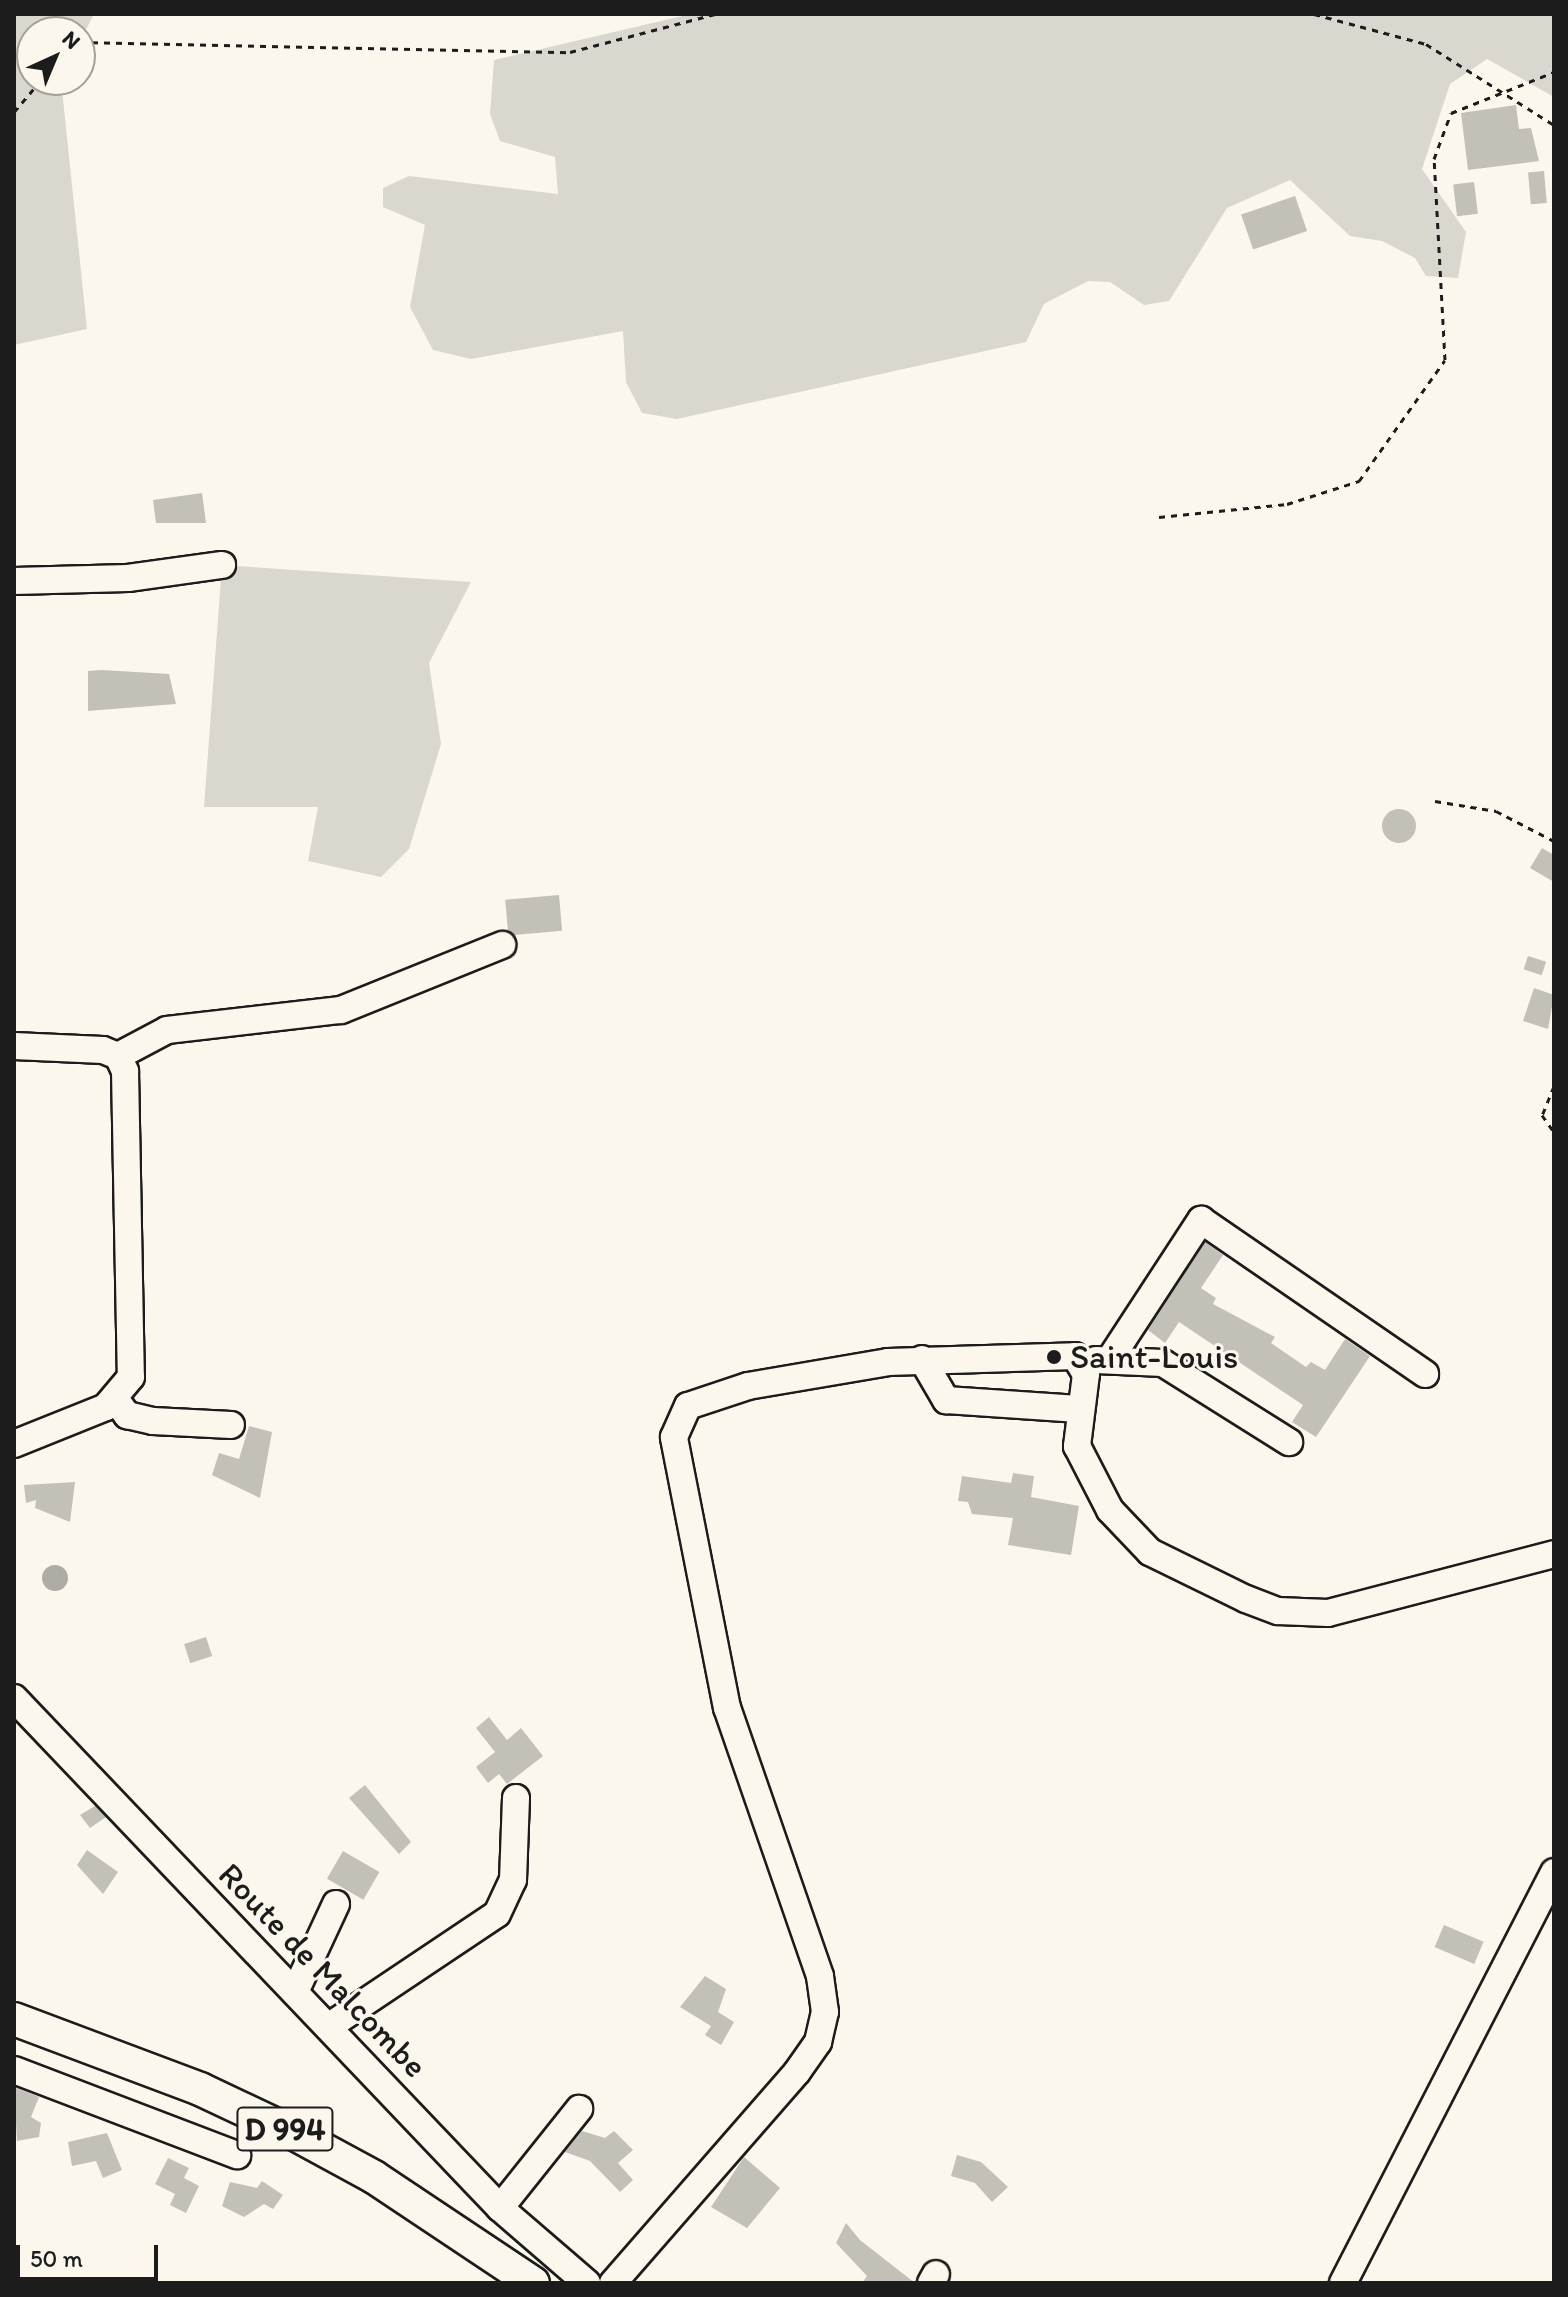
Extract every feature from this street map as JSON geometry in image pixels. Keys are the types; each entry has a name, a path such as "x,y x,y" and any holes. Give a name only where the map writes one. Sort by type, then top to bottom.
{"main road":[{"name":"D 994","path":"14,2019 200,2089 293,2133 397,2191 533,2283"}],"street":[{"path":"14,581 128,578 222,565"},
{"path":"14,1046 118,1056 167,1030 341,1010 502,945"},
{"path":"14,1444 116,1400 131,1377 125,1071 118,1056"},
{"path":"1112,1356 1201,1220 1425,1374"},
{"path":"613,2283 797,2072 818,2042 825,2012 820,1976 727,1708 676,1425 701,1397 922,1359 1075,1356 1083,1363"},
{"path":"1083,1363 1112,1356 1163,1363 1289,1442"},
{"path":"922,1359 946,1400 1079,1409"},
{"path":"1083,1363 1077,1446 1128,1534 1278,1611 1328,1613 1376,1603 1554,1554"},
{"path":"116,1400 127,1415 153,1421 231,1425"},
{"name":"Route de Malcombe","path":"14,1698 500,2208 587,2283"},
{"path":"328,2027 497,1914 513,1880 516,1798"},
{"path":"1343,2283 1554,1872"},
{"path":"295,1992 336,1904"},
{"path":"14,2070 237,2155"},
{"path":"500,2208 579,2109"}],"path":[{"path":"96,42 570,52 715,14"},
{"path":"1314,14 1426,44 1554,125"},
{"path":"1159,517 1287,504 1359,481 1445,360 1434,159 1451,113 1554,72"},
{"path":"14,112 28,96"},
{"path":"1435,801 1496,811 1554,841"},
{"path":"1554,1086 1542,1115 1554,1132"}],"shaded area":[{"path":"14,14 94,14 16,16 16,96 63,96 87,329 14,345"},
{"path":"691,14 1554,14 1554,97 1487,59 1450,84 1422,169 1466,232 1458,278 1426,276 1415,258 1382,241 1350,236 1290,180 1227,208 1169,301 1144,305 1110,282 1088,281 1044,304 1026,342 677,419 642,413 626,382 623,331 471,359 433,350 410,307 425,225 383,207 383,188 409,176 558,194 555,157 500,141 490,114 494,60"},
{"path":"222,565 471,582 429,663 441,744 409,849 381,877 308,861 318,807 204,807"},
{"path":"55,1565 64,1569 68,1578 64,1587 55,1591 46,1587 42,1578 46,1569"}],"building":[{"path":"1516,105 1519,129 1531,128 1539,161 1468,170 1461,113"},
{"path":"1544,171 1547,203 1531,204 1528,172"},
{"path":"1474,182 1478,214 1457,216 1453,185"},
{"path":"1295,196 1307,231 1253,250 1241,215"},
{"path":"202,493 206,523 156,523 153,500"},
{"path":"88,671 169,674 176,704 88,711"},
{"path":"1399,809 1411,814 1416,826 1411,838 1399,843 1387,838 1382,826 1387,814"},
{"path":"1542,848 1554,855 1554,882 1530,868"},
{"path":"559,895 562,931 508,936 505,900"},
{"path":"1528,956 1546,962 1542,975 1524,969"},
{"path":"1534,988 1554,995 1548,1029 1523,1021"},
{"path":"1205,1242 1223,1255 1201,1288 1216,1298 1213,1304 1275,1337 1271,1343 1306,1367 1311,1362 1325,1370 1345,1339 1370,1356 1316,1437 1292,1422 1303,1405 1179,1322 1165,1343 1148,1330"},
{"path":"249,1426 272,1432 260,1498 212,1475 219,1453 239,1459"},
{"path":"1013,1473 1034,1476 1031,1497 1079,1506 1071,1555 1008,1545 1013,1518 972,1514 968,1502 958,1501 962,1476 1011,1483"},
{"path":"75,1482 70,1522 35,1508 36,1500 26,1503 24,1485"},
{"path":"206,1637 212,1656 190,1663 184,1644"},
{"path":"489,1717 507,1740 521,1728 543,1756 507,1784 499,1774 488,1783 476,1767 495,1752 476,1728"},
{"path":"365,1785 411,1842 399,1854 349,1798"},
{"path":"95,1806 106,1817 90,1828 80,1815"},
{"path":"87,1850 118,1872 103,1894 77,1865"},
{"path":"343,1851 379,1872 363,1900 327,1879"},
{"path":"1444,1925 1484,1942 1474,1964 1435,1947"},
{"path":"705,1976 726,1989 718,2012 734,2022 721,2045 705,2035 711,2026 680,2007"},
{"path":"14,2087 39,2097 31,2117 41,2123 39,2137 17,2141"},
{"path":"582,2131 605,2138 614,2131 633,2150 618,2163 633,2180 620,2192 590,2161 565,2152"},
{"path":"107,2133 122,2170 103,2178 96,2161 72,2166 68,2142"},
{"path":"957,2155 981,2162 1008,2187 992,2202 975,2183 951,2176"},
{"path":"744,2157 780,2188 747,2228 711,2207"},
{"path":"168,2158 189,2168 184,2178 199,2186 186,2213 170,2205 175,2194 155,2184"},
{"path":"262,2181 283,2195 273,2209 264,2204 244,2217 222,2206 230,2182 257,2188"},
{"path":"846,2223 860,2240 915,2283 862,2283 867,2276 836,2243"}],"place":[{"name":"Saint-Louis","path":"1054,1357"}]}
